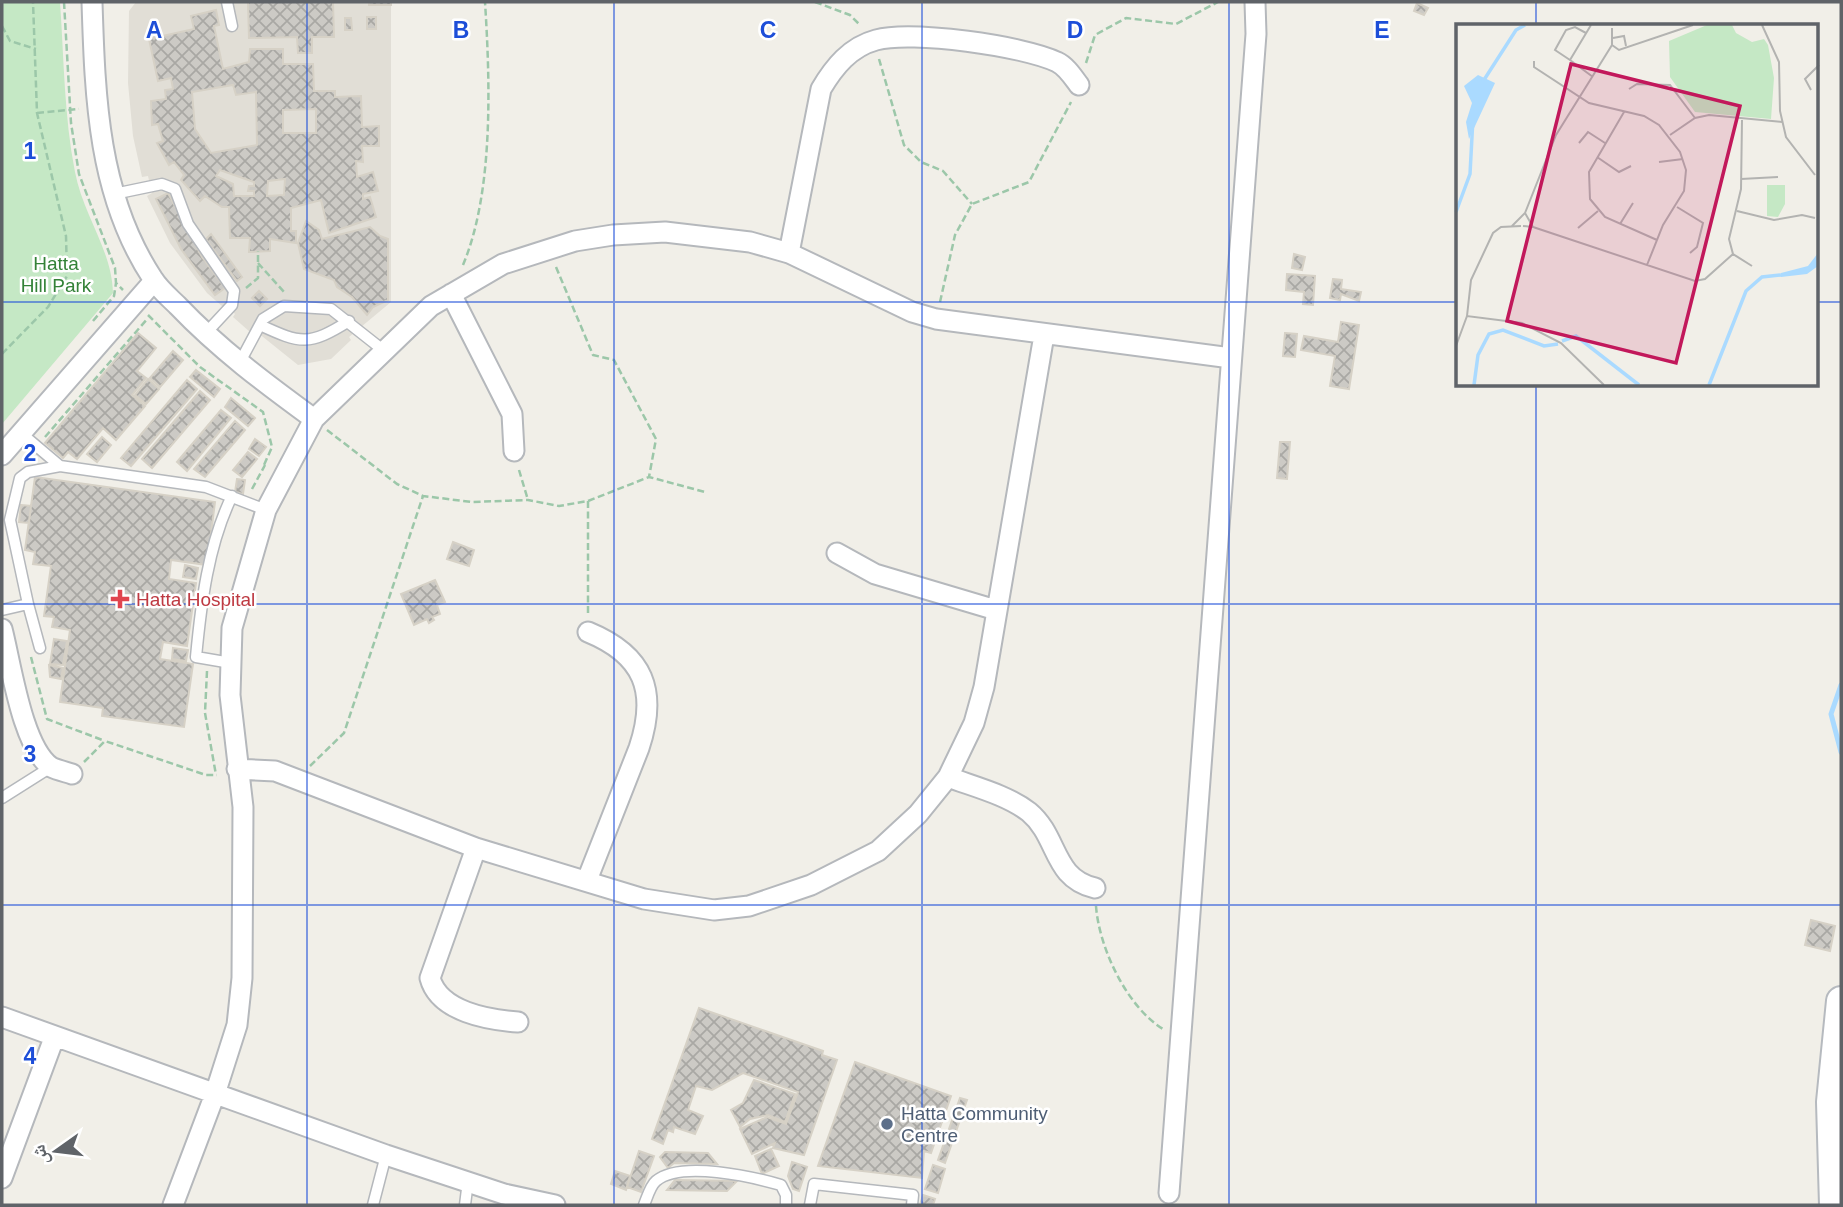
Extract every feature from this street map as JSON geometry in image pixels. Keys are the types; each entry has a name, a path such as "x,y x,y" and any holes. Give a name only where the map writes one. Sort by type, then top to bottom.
{"main road":[{"path":"1834,1205 1831,1101 1841,1001"}],"street":[{"path":"92,2 97,107 105,169 131,239 154,281 205,334 313,419"},
{"path":"1168,1201 1256,34 1255,2"},
{"path":"789,253 821,89 833,70 852,51 877,39 913,37 1027,50 1060,63 1079,85"},
{"path":"173,1205 215,1094 237,1025 242,978 245,859 243,807 230,695 232,628 266,510 313,419 431,306 503,264 548,249 613,235 665,232 750,242 789,253 891,300 912,313 936,319 1231,358"},
{"path":"2,455 154,281"},
{"path":"451,294 512,414 514,451"},
{"path":"237,769 275,771 476,848 644,899 699,909 749,906 811,885 878,851 918,814 948,776 974,723 1044,335"},
{"path":"837,554 875,575 996,610"},
{"path":"2,629 28,731 37,751 51,767 72,774"},
{"path":"587,880 647,726 648,703 644,681 632,658 612,642 588,632"},
{"path":"948,776 1015,803 1031,814 1045,831 1066,874 1081,885 1095,888"},
{"path":"476,848 430,978 432,987 443,1000 489,1020 519,1022"},
{"path":"2,1017 54,1038 386,1155 504,1194 555,1205"},
{"path":"2,1178 54,1038"}],"lane":[{"path":"227,2 232,26"},
{"path":"113,194 162,184 171,186 188,224 233,287 235,296 229,309 205,334"},
{"path":"240,362 260,325 275,309 292,306 331,309 383,350"},
{"path":"260,325 292,339 305,341 319,339 349,321"},
{"path":"21,433 60,466"},
{"path":"40,648 10,520 20,478 28,472 60,466 206,487 266,510"},
{"path":"231,663 196,657 200,612 220,519 232,496"},
{"path":"2,610 28,604"},
{"path":"2,798 51,767"},
{"path":"373,1205 386,1155"},
{"path":"645,1205 655,1182 663,1177 708,1172 741,1174 781,1185 786,1205"},
{"path":"465,1205 468,1180"},
{"path":"810,1205 814,1184 913,1195 912,1205"}],"path":[{"path":"2,354 48,307 67,276 66,236 37,113 33,2"},
{"path":"451,294 470,249 482,191 490,70 485,2"},
{"path":"815,2 850,15 877,39 879,67 904,145 921,163 943,171 972,204"},
{"path":"936,319 955,236 972,204 1029,182 1079,85 1095,36 1126,18 1177,24 1218,2"},
{"path":"2,26 10,41 36,49"},
{"path":"37,113 97,107"},
{"path":"548,249 593,355 614,360 656,439 649,477"},
{"path":"235,296 258,278 258,251"},
{"path":"258,262 291,300 292,306"},
{"path":"36,448 149,317"},
{"path":"313,419 362,460 397,484 423,496 472,502 528,500 559,506 588,500 649,477 705,492"},
{"path":"514,451 528,500"},
{"path":"300,780 318,755 344,733 423,496"},
{"path":"588,500 588,632"},
{"path":"72,774 105,741 206,775 237,769"},
{"path":"1095,888 1098,926 1121,980 1147,1019 1181,1039"}],"shaded area":[{"path":"136,2 391,2 391,302 349,337 351,340 331,359 298,365 253,329 250,332 233,317 235,314 225,304 223,307 207,293 170,243 147,196 152,193 148,176 142,177 133,136 128,83 129,11"}],"green space":[{"name":"Hatta Hill Park","path":"2,2 60,2 71,151 84,203 108,262 113,293 2,424"}],"building":[{"path":"248,2 333,2 334,37 312,37 312,53 298,53 297,37 249,38"},
{"path":"369,2 391,2 391,5 369,5"},
{"path":"1417,3 1428,8 1424,15 1414,11"},
{"path":"216,10 219,25 214,26 223,69 249,62 250,49 283,49 283,64 313,64 314,91 335,91 335,97 361,96 362,127 379,126 379,146 362,146 363,162 356,161 357,177 373,172 378,191 363,194 363,199 370,197 376,217 329,233 321,200 291,208 291,231 296,231 296,243 270,239 270,251 249,252 250,238 230,238 229,207 222,207 205,196 200,201 181,180 184,175 174,162 169,165 157,143 163,141 158,124 152,125 151,101 166,99 165,90 173,89 171,78 158,81 149,39 194,29 191,16","holes":["233,85 236,95 256,92 257,145 211,153 195,129 192,92","316,109 316,133 283,133 283,110","220,170 254,182 254,186 249,186 248,191 254,191 254,196 234,196 233,184 216,176","285,179 284,195 267,196 268,181"]},
{"path":"367,17 376,17 376,29 367,29"},
{"path":"345,18 351,18 352,30 345,30"},
{"path":"168,193 202,257 225,288 215,295 181,249 156,199"},
{"path":"306,221 319,230 322,239 370,227 388,239 388,300 373,307 367,315 352,297 337,287 334,280 304,269 298,243"},
{"path":"211,234 242,277 237,281 206,239"},
{"path":"1294,254 1305,257 1302,270 1292,268"},
{"path":"1287,274 1315,276 1313,305 1303,304 1304,292 1286,290"},
{"path":"1333,279 1342,280 1341,289 1361,292 1359,301 1341,294 1340,300 1330,298"},
{"path":"259,291 267,299 260,306 252,298"},
{"path":"1341,322 1359,325 1349,389 1330,386 1335,356 1301,350 1304,336 1338,342"},
{"path":"138,333 156,348 137,371 146,378 132,395 145,406 116,440 103,428 77,459 68,452 63,458 45,443"},
{"path":"1285,333 1297,334 1295,357 1283,356"},
{"path":"173,351 183,360 160,387 150,378"},
{"path":"196,370 220,389 214,397 190,377"},
{"path":"148,379 159,389 146,404 135,395"},
{"path":"187,380 197,389 131,466 121,458"},
{"path":"200,391 210,400 152,468 142,459"},
{"path":"231,398 255,418 248,426 225,407"},
{"path":"221,410 231,418 187,471 177,462"},
{"path":"235,421 245,430 205,477 194,469"},
{"path":"102,437 111,445 97,462 87,454"},
{"path":"255,439 266,447 259,456 249,449"},
{"path":"1280,442 1290,442 1287,479 1277,478"},
{"path":"248,452 257,459 242,477 233,470"},
{"name":"Hatta Hospital","path":"35,477 215,502 207,565 171,560 169,579 196,583 187,646 163,642 160,659 193,664 184,727 102,716 103,708 60,702 70,630 52,627 54,617 44,616 51,566 33,564 35,552 25,550"},
{"path":"237,479 245,480 243,494 235,492"},
{"path":"21,505 31,506 29,523 19,522"},
{"path":"453,542 474,550 469,566 447,559"},
{"path":"185,565 198,568 196,579 183,577"},
{"path":"435,580 445,602 437,605 440,614 432,617 434,620 429,623 427,619 414,625 401,594"},
{"path":"54,639 67,641 63,665 50,664"},
{"path":"173,648 188,650 186,661 172,659"},
{"path":"49,665 63,668 61,679 50,677"},
{"path":"1811,920 1835,926 1830,951 1805,945"},
{"path":"699,1008 823,1051 822,1055 837,1060 804,1155 773,1148 775,1143 752,1154 740,1129 767,1117 786,1124 798,1092 743,1073 712,1090 696,1086 688,1110 703,1116 695,1134 674,1127 673,1132 668,1130 663,1144 652,1139"},
{"name":"Hatta Community Centre","path":"855,1062 951,1096 931,1153 924,1151 922,1178 818,1166"},
{"path":"754,1080 795,1094 785,1122 768,1115 750,1119 740,1127 731,1110 743,1103"},
{"path":"960,1098 967,1100 945,1163 938,1160"},
{"path":"771,1149 779,1166 762,1174 755,1156"},
{"path":"639,1151 654,1156 641,1192 627,1187"},
{"path":"665,1152 708,1153 717,1164 674,1163 668,1168 660,1157"},
{"path":"792,1162 807,1167 799,1191 793,1189 788,1176"},
{"path":"933,1165 945,1169 938,1193 925,1189"},
{"path":"615,1171 630,1176 626,1190 611,1184"},
{"path":"675,1180 737,1181 727,1191 667,1190"},
{"path":"923,1195 935,1199 933,1205 920,1205"}],"waterway":[{"path":"1841,685 1831,714 1841,752"}],"place":[{"name":"Hatta Hospital","path":"120,599"},
{"name":"Hatta Community Centre","path":"887,1124"}]}
